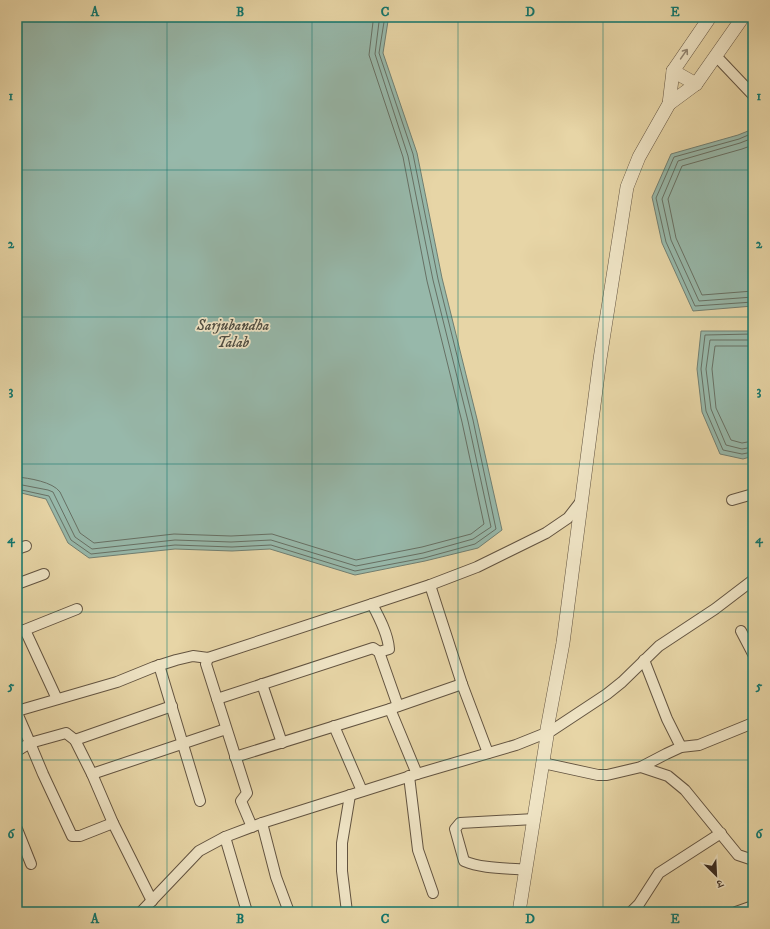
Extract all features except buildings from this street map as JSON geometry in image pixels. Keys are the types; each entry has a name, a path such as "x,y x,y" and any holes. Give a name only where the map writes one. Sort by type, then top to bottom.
{"street":[{"path":"519,912 547,732 563,643 600,359 627,187 639,157 669,104 673,71 710,17"},
{"path":"669,104 696,84 743,17"},
{"path":"716,56 753,95"},
{"path":"673,71 696,84"},
{"path":"732,500 753,494"},
{"path":"113,823 80,836 72,836 43,774 17,712 117,682 160,666 193,656 208,658 430,585 477,567 546,533 568,518 582,500"},
{"path":"17,584 44,574"},
{"path":"141,912 199,851 225,837 362,791 516,745 547,732 578,714 607,694 660,646 715,609 753,580"},
{"path":"430,585 462,684 488,753"},
{"path":"372,604 380,619 389,650 379,652"},
{"path":"57,699 21,632 77,609"},
{"path":"741,631 753,654"},
{"path":"217,699 373,648 379,652 413,775 418,850 433,893"},
{"path":"208,658 206,664 247,793 241,801 257,825 289,912"},
{"path":"644,660 667,719 681,747"},
{"path":"160,666 200,802"},
{"path":"262,684 282,743"},
{"path":"235,757 462,684"},
{"path":"75,740 172,706"},
{"path":"543,763 598,775 607,775 641,767 681,747 699,745 753,723"},
{"path":"334,726 362,791"},
{"path":"92,774 226,729"},
{"path":"17,751 30,743 66,733 75,740 92,774 113,823 152,901"},
{"path":"641,767 668,776 686,790 738,855 753,860"},
{"path":"347,912 342,871 342,843 350,795"},
{"path":"526,870 470,864 464,861 455,830 460,824 534,819"},
{"path":"17,829 31,864"},
{"path":"631,912 639,904 659,873 721,833"},
{"path":"225,837 247,912"},
{"path":"736,912 753,906"}],"water":[{"name":"Sarjubandha Talab","path":"17,17 387,17 388,21 383,53 417,153 442,278 477,419 502,530 478,548 425,561 355,575 270,549 232,551 175,549 89,558 68,543 46,499 17,492"},
{"path":"753,129 753,306 693,311 662,243 652,197 671,154 738,135"},
{"path":"701,331 753,331 753,456 743,459 720,454 702,412 697,369"}]}
